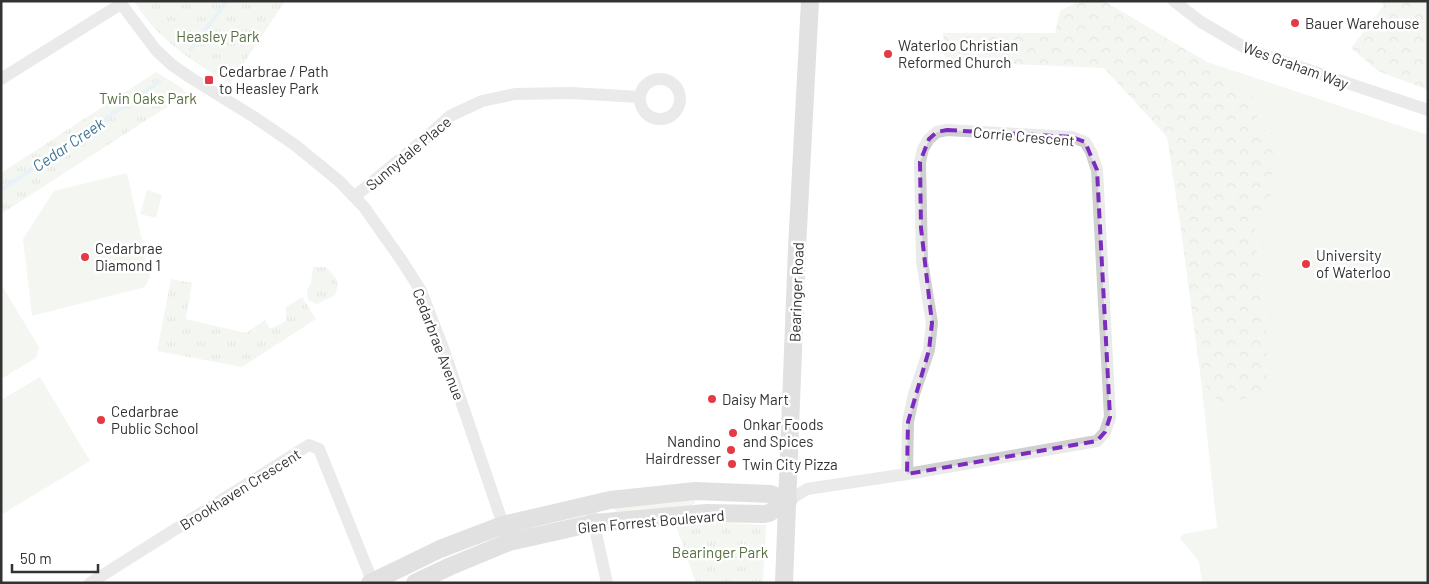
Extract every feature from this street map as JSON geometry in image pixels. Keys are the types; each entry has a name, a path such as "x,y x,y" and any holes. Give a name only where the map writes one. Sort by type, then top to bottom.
{"street":[{"name":"Bearinger Road","path":"784,583 797,248 810,1"},
{"name":"Wes Graham Way","path":"1174,1 1201,22 1249,50 1428,110"},
{"path":"1,79 120,3"},
{"name":"Cedarbrae Avenue","path":"120,3 156,50 172,64 295,145 339,181 364,207 402,261 420,291 443,348 510,542"},
{"name":"Sunnydale Place","path":"354,197 422,142 450,116 482,101 515,94 571,93 640,98"},
{"name":"Corrie Crescent","path":"788,501 807,489 906,474 1097,440 1105,432 1110,417 1097,170 1091,152 1084,142 1072,137 947,130 937,132 928,139 923,148 920,162 922,261 932,323 929,350 914,394 908,422 906,474"},
{"name":"Brookhaven Crescent","path":"90,583 309,445 318,449 372,582"},
{"name":"Glen Forrest Boulevard","path":"372,582 440,549 503,524 610,500 695,491 770,494 788,501"},
{"name":"Glen Forrest Boulevard","path":"415,583 510,542 594,523 706,513 769,514 788,501"},
{"path":"590,506 607,583"}],"highlighted area":[{"path":"947,130 1072,137 1085,142 1097,170 1110,417 1105,432 1097,441 907,474 908,422 929,350 932,323 921,228 920,162 929,139 937,132"}],"green space":[{"name":"Heasley Park","path":"134,1 285,1 230,84 177,49 143,15"},
{"path":"1078,1 1104,1 1207,62 1254,96 1252,106 1273,144 1270,213 1254,220 1266,329 1268,393 1220,404 1201,380 1167,137 1104,68 945,61 943,33 1055,33 1060,11"},
{"path":"1380,1 1428,1 1428,90 1378,71 1351,48 1384,5"},
{"name":"University of Waterloo","path":"1207,62 1428,135 1428,583 1202,583 1199,561 1180,539 1183,534 1217,528 1201,380 1220,404 1266,329 1254,220 1273,144 1252,106 1254,96"},
{"name":"Twin Oaks Park","path":"156,72 182,88 187,94 1,214 1,173"},
{"name":"Cedarbrae Diamond 1","path":"127,173 150,276 145,287 32,316 23,239 54,191"},
{"path":"147,190 162,195 156,218 140,214"},
{"path":"313,267 326,267 335,277 338,285 335,295 317,304 308,300 307,290 311,283"},
{"path":"171,279 192,283 186,319 246,333 265,320 270,329 286,321 286,307 302,297 316,319 242,367 157,351"},
{"path":"1,284 39,347 36,358 1,379"},
{"path":"40,377 90,461 1,515 1,400"},
{"path":"695,499 695,503 690,506 619,513 615,510 615,507"},
{"name":"Bearinger Park","path":"711,522 766,525 763,583 696,583 675,523"}],"waterway":[{"name":"Cedar Creek","path":"191,49 227,1"},
{"name":"Cedar Creek","path":"1,190 159,82"}],"place":[{"name":"Bauer Warehouse","path":"1295,23"},
{"name":"Waterloo Christian Reformed Church","path":"888,54"},
{"name":"Cedarbrae / Path to Heasley Park","path":"209,80"},
{"name":"Cedarbrae Diamond 1","path":"85,257"},
{"name":"University of Waterloo","path":"1306,264"},
{"name":"Daisy Mart","path":"712,399"},
{"name":"Cedarbrae Public School","path":"101,420"},
{"name":"Onkar Foods and Spices","path":"733,433"},
{"name":"Nandino Hairdresser","path":"731,450"},
{"name":"Twin City Pizza","path":"732,464"}]}
